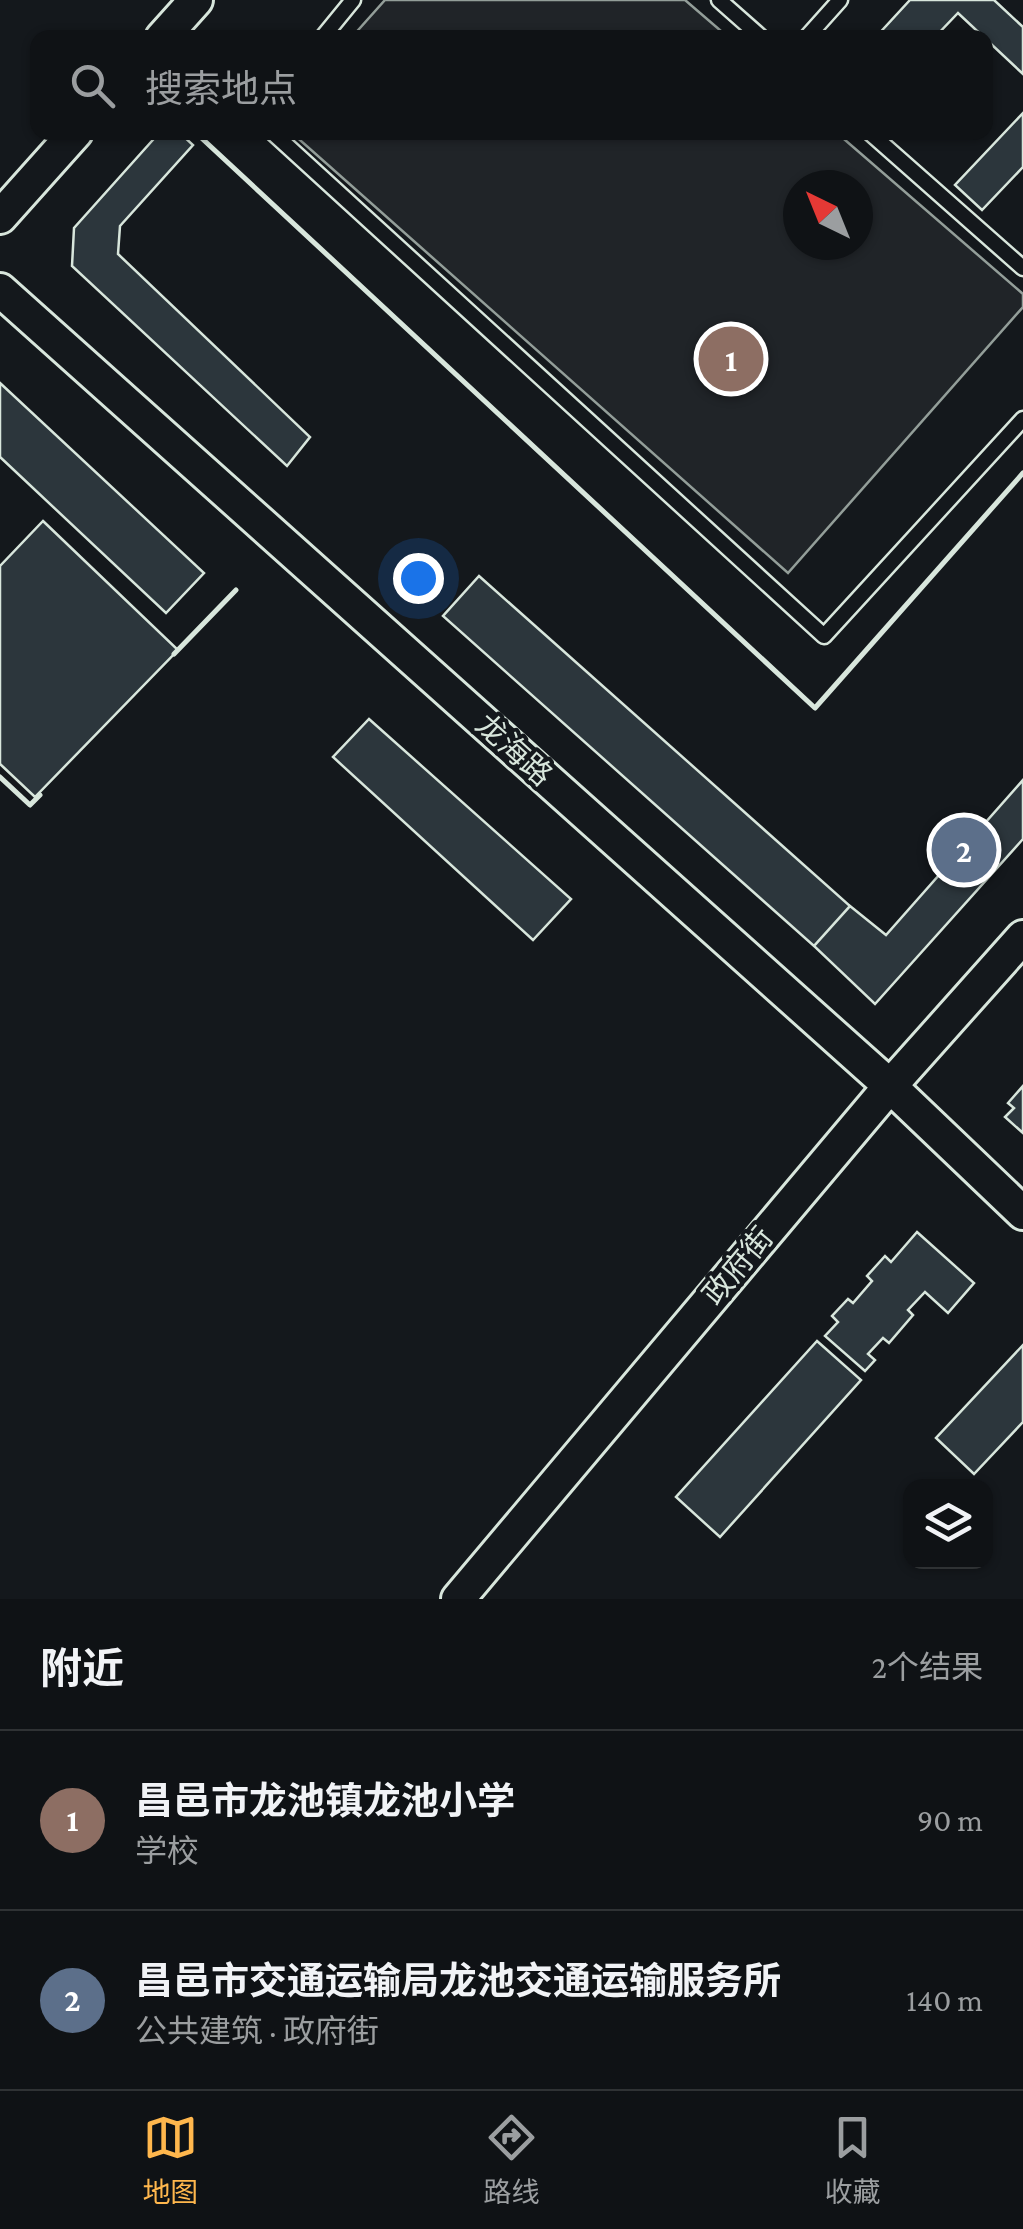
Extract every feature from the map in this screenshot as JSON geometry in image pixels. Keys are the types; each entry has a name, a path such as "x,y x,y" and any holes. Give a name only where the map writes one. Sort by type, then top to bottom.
{"street":[{"path":"169,30 196,0"},
{"path":"0,217 69,140"},
{"name":"龙海路","path":"0,290 890,1086 1023,1213"},
{"name":"政府街","path":"458,1599 890,1086 1023,936"}],"lane":[{"path":"329,30 354,0"},
{"path":"719,0 753,30"},
{"path":"813,30 840,0"},
{"path":"281,140 824,636 1023,419"},
{"path":"879,140 1023,268"}],"shaded area":[{"path":"385,0 685,0 720,30 358,30"},
{"path":"300,140 845,140 1023,294 1023,307 788,573"}],"building":[{"path":"910,0 994,0 1023,27 1023,74 993,46 993,30 976,30 958,13 942,30 882,30"},
{"path":"1023,113 1023,167 982,210 955,185"},
{"path":"153,140 188,140 193,145 120,226 118,254 310,437 287,466 72,266 74,228"},
{"path":"0,383 204,573 166,613 0,457"},
{"path":"43,521 178,650 35,797 0,764 0,566"},
{"path":"479,576 850,906 814,946 443,616"},
{"path":"369,719 571,899 533,940 333,757"},
{"path":"1023,780 1023,839 875,1004 814,946 850,906 886,935"},
{"path":"1023,1086 1023,1133 1005,1117 1014,1108 1008,1103"},
{"path":"917,1232 974,1283 948,1313 925,1292 908,1310 913,1315 889,1343 883,1338 868,1354 875,1360 865,1371 825,1336 838,1322 832,1316 848,1299 853,1303 872,1281 867,1276 885,1256 891,1262"},
{"path":"817,1341 861,1380 720,1537 676,1497"},
{"path":"1023,1345 1023,1422 974,1474 936,1438"}],"wall":[{"path":"204,140 815,708 1023,473"},
{"path":"174,654 236,590"},
{"path":"0,777 30,805 40,795"}],"place":[{"name":"昌邑市龙池镇龙池小学","path":"731,359"},
{"name":"昌邑市交通运输局龙池交通运输服务所","path":"964,850"}]}
